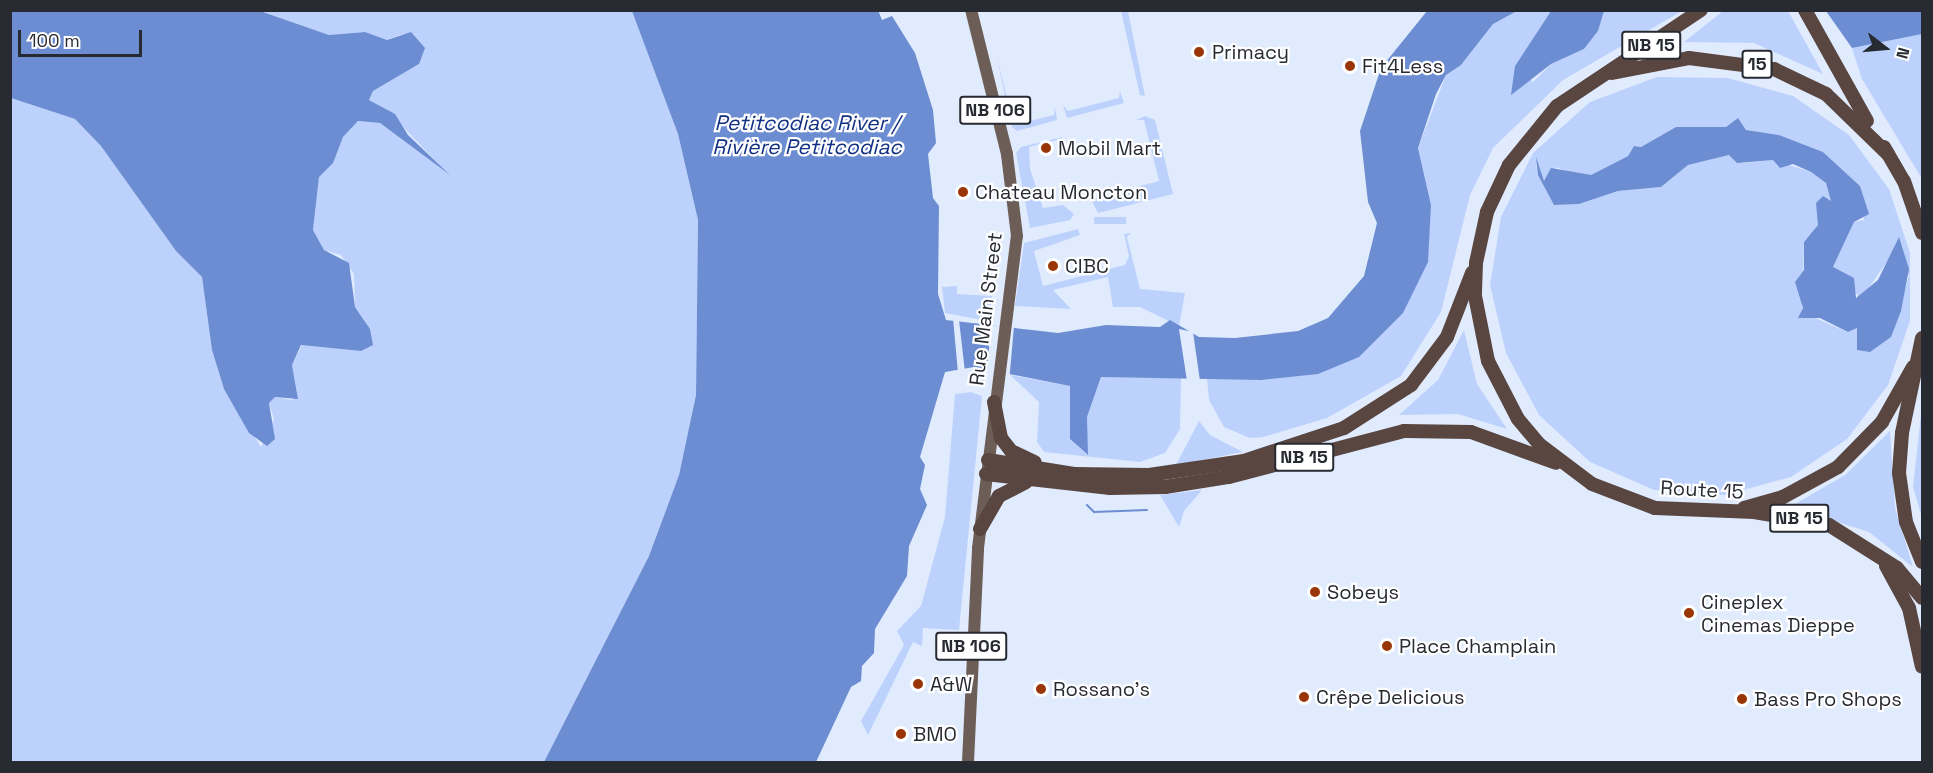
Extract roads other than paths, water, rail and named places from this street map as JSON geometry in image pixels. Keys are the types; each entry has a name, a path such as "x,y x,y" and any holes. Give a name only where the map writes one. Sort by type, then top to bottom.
{"highway":[{"name":"NB 15","path":"1598,76 1701,10"},
{"path":"1805,10 1825,55 1888,154 1923,233"},
{"name":"15","path":"1598,76 1689,57 1756,64 1826,94 1888,154"},
{"name":"Route 15","path":"1598,76 1557,105 1509,165 1487,212 1476,263 1479,329 1496,381 1518,419 1564,466 1622,498 1655,508 1721,512 1829,525 1870,549"},
{"name":"NB 15","path":"987,467 1074,474 1149,475 1244,461 1372,415 1411,385 1447,337 1476,263"},
{"path":"1721,512 1783,497 1838,467 1882,422 1913,367 1923,338"},
{"path":"1913,367 1899,473 1906,522 1923,562"},
{"path":"994,402 1001,438 1011,451 1074,474"},
{"name":"NB 15","path":"987,467 1038,480 1110,488 1165,487 1229,477 1404,431 1471,432 1564,466"},
{"path":"980,529 999,496 1015,483 1038,480"},
{"name":"NB 15","path":"1870,549 1897,568 1923,598"},
{"path":"1870,549 1892,573 1909,608 1923,667"}],"main road":[{"name":"Rue Main Street","path":"970,10 1016,210 987,467"},
{"name":"NB 106","path":"968,762 980,529 987,467"}],"water":[{"path":"11,10 260,11 329,35 365,32 387,40 411,32 425,48 419,64 373,91 369,100 395,114 408,135 450,175 380,123 358,121 343,137 333,163 319,177 313,230 324,250 349,263 355,307 370,329 373,345 361,351 301,345 292,365 298,399 275,397 269,403 275,439 267,446 249,433 224,389 212,350 202,277 176,251 101,146 75,119 11,98"},
{"name":"Petitcodiac River / Rivière Petitcodiac","path":"878,10 882,20 892,16 915,53 933,110 936,143 928,154 933,198 939,206 938,294 946,320 1058,333 1106,325 1160,327 1170,320 1199,337 1235,338 1298,331 1328,318 1364,276 1377,223 1368,202 1360,131 1381,68 1427,11 1517,11 1493,24 1461,65 1446,75 1436,94 1418,148 1431,205 1428,262 1403,313 1359,357 1318,374 1261,380 1101,377 1087,417 1088,455 1070,439 1070,386 974,367 945,372 920,457 925,465 920,489 927,505 909,546 907,576 875,629 874,653 862,666 861,681 851,687 816,762 544,762 649,556 679,475 696,395 698,220 678,134 632,11"},
{"path":"1551,11 1604,11 1598,31 1584,49 1551,64 1511,95 1515,66"},
{"path":"1826,11 1922,11 1922,34 1852,48"},
{"path":"1738,118 1746,130 1779,135 1823,152 1860,186 1869,214 1854,222 1833,267 1854,278 1856,298 1878,280 1899,237 1909,269 1901,311 1891,337 1870,352 1857,350 1857,328 1848,332 1820,318 1798,318 1803,308 1795,282 1804,270 1804,242 1818,225 1816,203 1823,196 1831,201 1826,183 1811,172 1793,164 1780,168 1773,160 1737,163 1729,155 1688,165 1661,187 1618,191 1579,204 1554,205 1538,175 1536,157 1544,181 1551,168 1591,175 1628,156 1634,146 1641,147 1676,127 1726,127"}],"waterway":[{"path":"1087,505 1094,512 1147,510"}],"place":[{"name":"Primacy","path":"1199,52"},
{"name":"Fit4Less","path":"1350,66"},
{"name":"Mobil Mart","path":"1046,148"},
{"name":"Chateau Moncton","path":"963,192"},
{"name":"CIBC","path":"1053,266"},
{"name":"Sobeys","path":"1315,592"},
{"name":"Cineplex Cinemas Dieppe","path":"1689,613"},
{"name":"Place Champlain","path":"1387,646"},
{"name":"A&W","path":"918,684"},
{"name":"Rossano's","path":"1041,689"},
{"name":"Crêpe Delicious","path":"1304,697"},
{"name":"Bass Pro Shops","path":"1742,699"},
{"name":"BMO","path":"901,734"}]}
